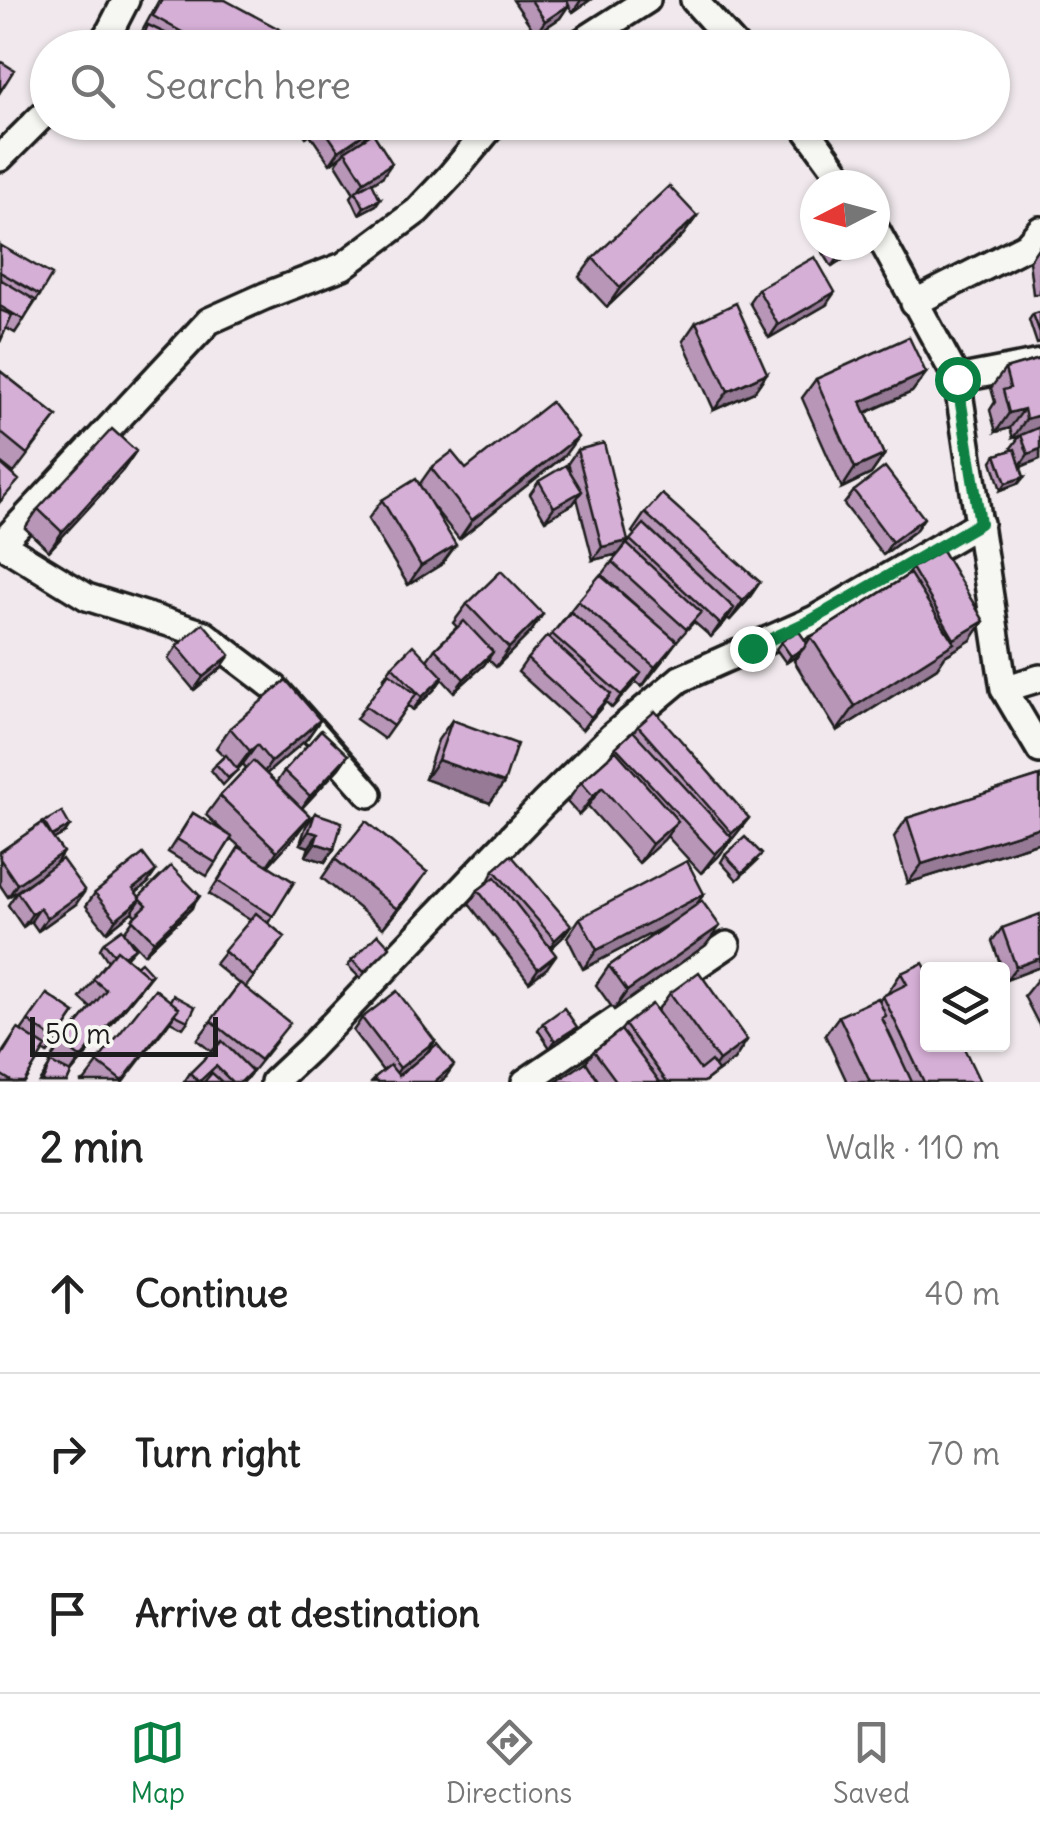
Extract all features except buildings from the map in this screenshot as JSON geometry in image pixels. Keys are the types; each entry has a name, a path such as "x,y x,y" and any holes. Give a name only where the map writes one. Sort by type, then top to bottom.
{"street":[{"path":"111,30 126,0"},
{"path":"600,30 647,0"},
{"path":"694,0 721,30"},
{"path":"0,158 30,128"},
{"path":"369,794 275,688 204,634 87,597 1,544 209,321 343,266 417,211 480,140"},
{"path":"814,140 836,170"},
{"path":"914,303 1026,246 1040,230"},
{"path":"890,257 957,379 1004,689 1040,750"},
{"path":"957,379 1040,363"},
{"path":"274,1082 584,763 680,679 812,620 980,523"},
{"path":"1004,689 1040,678"},
{"path":"524,1082 727,945"}],"route":[{"path":"752,648 812,620 980,523 957,379"}]}
